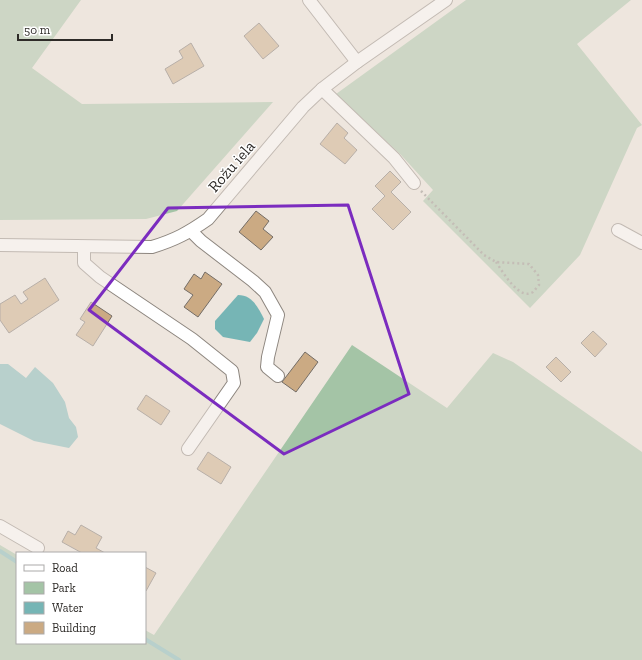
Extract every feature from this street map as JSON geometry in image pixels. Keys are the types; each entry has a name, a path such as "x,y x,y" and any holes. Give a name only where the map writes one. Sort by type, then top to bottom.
{"street":[{"path":"309,0 357,62"},
{"name":"Rožu iela","path":"0,245 152,247 173,241 208,219 303,107 322,89 357,62 446,0"},
{"path":"322,89 394,158 414,183"},
{"path":"618,230 642,243"},
{"path":"191,231 201,241 265,292 278,315 267,367 278,376"},
{"path":"84,247 84,263 100,277 192,339 232,371 234,383 188,449"},
{"path":"0,526 38,548"}],"path":[{"path":"414,183 484,255 496,262 510,283 520,292 528,294 534,292 539,285 538,275 529,264 496,262"}],"highlighted area":[{"path":"348,205 409,394 284,454 89,310 168,208"}],"green space":[{"path":"0,0 81,0 32,68 82,104 273,102 177,211 146,219 0,220"},
{"path":"466,0 631,0 577,44 642,125 637,128 580,255 530,308 423,201 433,190 401,155 336,94"},
{"path":"352,345 447,408 493,353 513,362 642,452 642,660 0,660 0,545 16,554 16,644 146,644 146,631 154,635"}],"water":[{"path":"238,295 251,299 257,306 264,319 257,333 250,342 223,337 215,329 215,321"},
{"path":"0,364 8,364 26,378 35,367 53,383 65,402 69,418 76,427 78,437 69,448 34,441 0,424"}],"building":[{"path":"259,23 279,46 263,59 244,36"},
{"path":"191,43 204,66 173,84 165,69 183,58 179,51"},
{"path":"337,123 348,133 344,138 357,150 345,164 320,144"},
{"path":"390,171 401,182 391,192 411,212 393,230 372,209 385,196 375,186"},
{"path":"256,211 269,221 263,229 273,237 261,250 239,232"},
{"path":"205,272 222,284 198,317 184,307 193,295 184,289 194,274 201,279"},
{"path":"45,278 59,300 9,333 0,320 0,304 15,295 21,304 28,299 23,292"},
{"path":"91,302 112,316 93,346 76,335 85,322 80,319"},
{"path":"593,331 607,344 595,357 581,343"},
{"path":"305,352 318,362 296,392 282,382"},
{"path":"556,357 571,372 561,382 546,367"},
{"path":"146,395 170,411 161,425 137,409"},
{"path":"208,452 231,467 221,484 197,469"},
{"path":"81,525 102,537 96,548 103,552 80,552 62,542 68,531 75,535"},
{"path":"146,568 156,573 146,591"}],"waterway":[{"path":"0,551 16,561"},
{"path":"146,640 179,660"}]}
